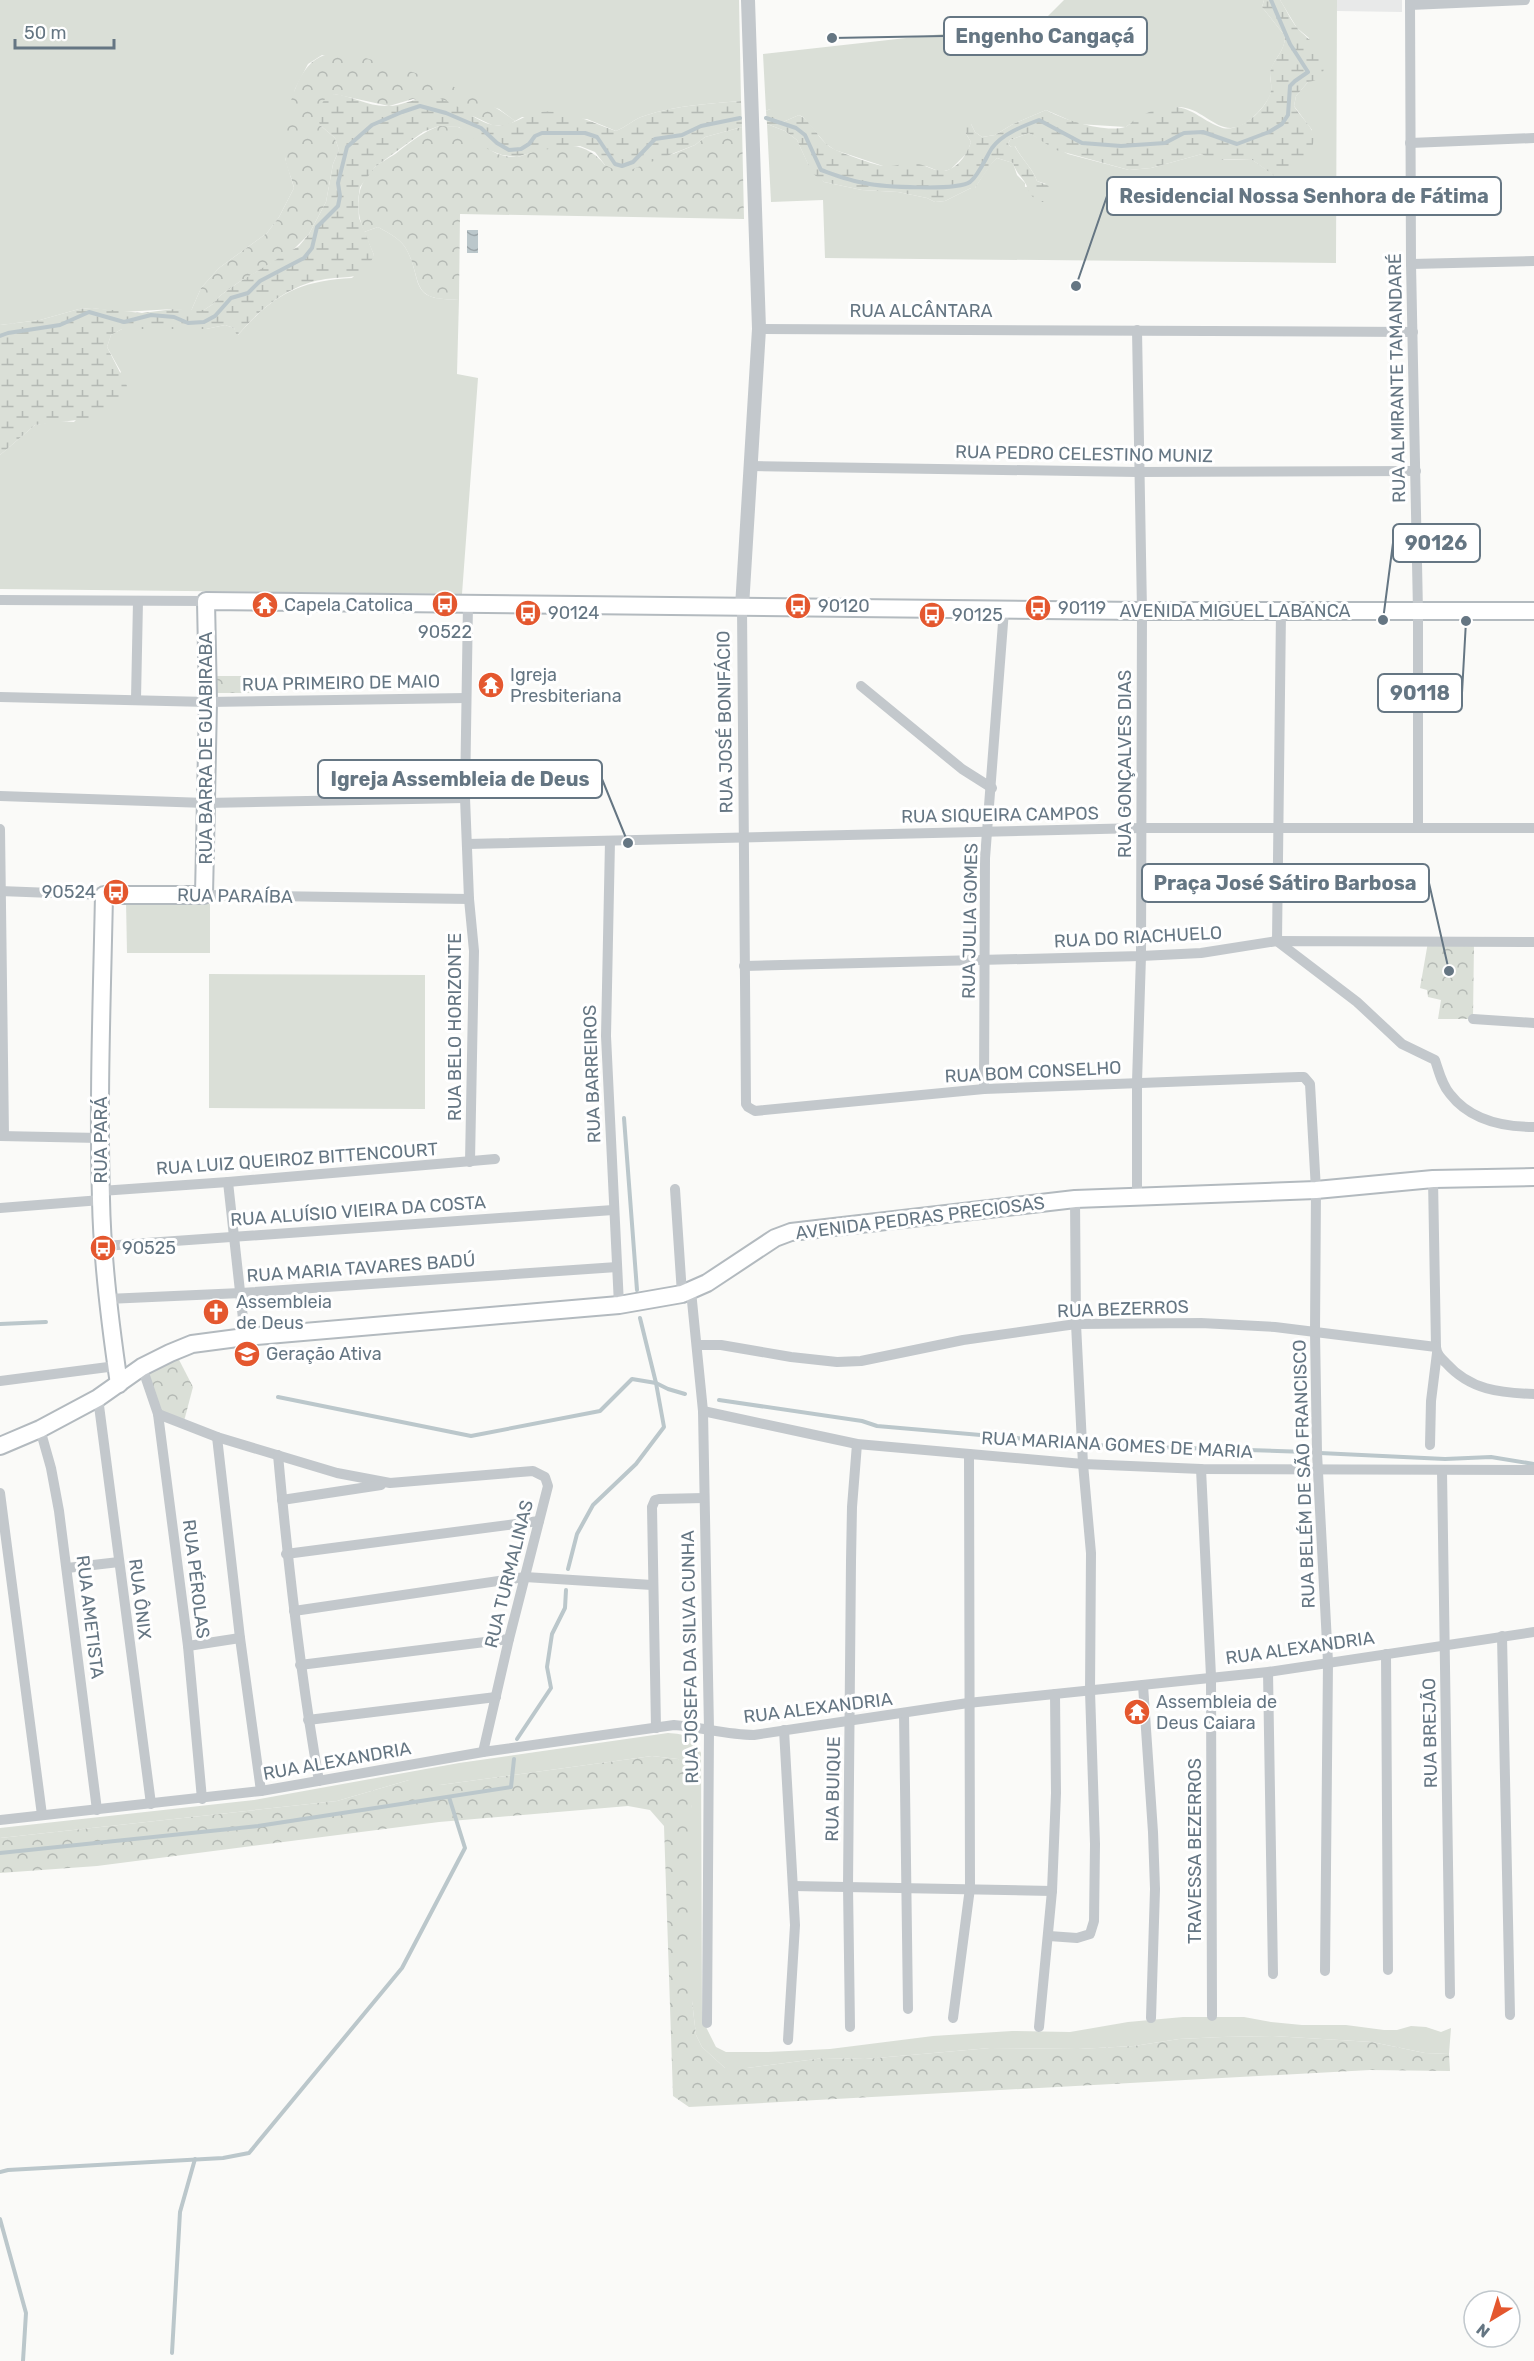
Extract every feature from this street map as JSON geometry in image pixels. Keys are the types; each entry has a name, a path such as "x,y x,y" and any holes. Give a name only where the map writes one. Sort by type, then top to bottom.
{"main road":[{"name":"AVENIDA MIGUEL LABANCA","path":"206,601 1142,611 1534,611"},
{"name":"RUA BARRA DE GUABIRABA","path":"204,895 208,702 206,601"},
{"name":"RUA PARAÍBA","path":"104,895 204,895"},
{"name":"RUA PARÁ","path":"104,895 101,1196 107,1299 119,1384"},
{"name":"AVENIDA PEDRAS PRECIOSAS","path":"0,1446 40,1430 98,1398 142,1367 192,1344 245,1337 619,1305 687,1293 707,1283 775,1238 791,1233 1075,1199 1316,1190 1433,1179 1534,1177"}],"street":[{"path":"748,0 759,329"},
{"path":"1410,3 1525,0"},
{"name":"RUA ALMIRANTE TAMANDARÉ","path":"1410,3 1411,264 1418,612 1418,828"},
{"path":"1410,143 1534,138"},
{"path":"1411,264 1534,261"},
{"name":"RUA ALCÂNTARA","path":"759,329 1413,332"},
{"name":"RUA JOSÉ BONIFÁCIO","path":"755,1111 746,1104 742,607 759,329"},
{"name":"RUA GONÇALVES DIAS","path":"1137,330 1137,472 1142,611 1141,956 1137,1082 1137,1198"},
{"name":"RUA PEDRO CELESTINO MUNIZ","path":"752,466 1137,472 1416,471"},
{"name":"AVENIDA MIGUEL LABANCA","path":"0,600 206,601"},
{"path":"136,699 138,601"},
{"name":"RUA BELO HORIZONTE","path":"468,603 465,798 469,899 474,951 470,1162"},
{"name":"RUA JULIA GOMES","path":"984,1089 985,858 1004,609"},
{"path":"1281,611 1277,941 1357,1002 1402,1044 1435,1060 1441,1079 1450,1095 1462,1106 1477,1116 1498,1125 1534,1127"},
{"path":"861,686 962,769 992,788"},
{"name":"RUA PRIMEIRO DE MAIO","path":"0,696 208,702 466,698"},
{"path":"0,796 206,802 465,798"},
{"name":"RUA SIQUEIRA CAMPOS","path":"467,844 1141,828 1534,828"},
{"path":"0,829 2,1136 100,1138"},
{"name":"RUA BARREIROS","path":"610,841 606,1035 619,1305"},
{"name":"RUA PARAÍBA","path":"1,891 104,895"},
{"name":"RUA PARAÍBA","path":"204,895 469,899"},
{"name":"RUA DO RIACHUELO","path":"744,966 1141,956 1201,953 1277,941 1534,942"},
{"path":"1473,1019 1534,1023"},
{"name":"RUA BOM CONSELHO","path":"755,1111 984,1089 1299,1077 1304,1077 1310,1084"},
{"name":"RUA BELÉM DE SÃO FRANCISCO","path":"1310,1084 1316,1190 1315,1332 1318,1470 1328,1662 1325,1971"},
{"name":"RUA LUIZ QUEIROZ BITTENCOURT","path":"0,1208 228,1182 495,1159"},
{"path":"1430,1445 1431,1401 1437,1350 1433,1179"},
{"path":"228,1182 245,1337"},
{"name":"RUA JOSEFA DA SILVA CUNHA","path":"675,1189 687,1293 697,1345 703,1411 709,1730 707,2023"},
{"path":"1049,1936 1077,1938 1090,1934 1094,1921 1095,1844 1090,1690 1091,1553 1083,1464 1076,1324 1075,1199"},
{"name":"RUA ALUÍSIO VIEIRA DA COSTA","path":"104,1246 614,1209"},
{"name":"RUA MARIA TAVARES BADÚ","path":"107,1299 241,1293 617,1267"},
{"name":"RUA BEZERROS","path":"697,1345 720,1345 837,1362 861,1361 963,1340 1076,1324 1201,1323 1275,1327 1437,1350"},
{"path":"1437,1350 1452,1371 1470,1384 1487,1390 1534,1395"},
{"path":"0,1381 116,1366"},
{"name":"RUA PÉROLAS","path":"142,1367 158,1414 188,1646 202,1799"},
{"name":"RUA ÔNIX","path":"98,1398 150,1804"},
{"name":"RUA MARIANA GOMES DE MARIA","path":"703,1411 857,1444 1083,1464 1201,1469 1534,1470"},
{"name":"RUA TURMALINAS","path":"158,1414 217,1437 337,1473 390,1483 533,1472 545,1477 548,1486 508,1639 483,1752"},
{"name":"RUA AMETISTA","path":"40,1430 51,1468 67,1568 98,1810"},
{"path":"217,1437 240,1638 261,1791"},
{"path":"0,1439 18,1438"},
{"name":"RUA BUIQUE","path":"850,2027 848,1886 852,1507 857,1444"},
{"path":"953,2018 970,1888 969,1454"},
{"path":"278,1455 286,1554 300,1665 319,1781"},
{"name":"TRAVESSA BEZERROS","path":"1201,1469 1211,1676 1212,2016"},
{"name":"RUA BREJÃO","path":"1442,1471 1450,1994"},
{"path":"282,1500 390,1483"},
{"path":"0,1492 42,1815"},
{"path":"656,1728 652,1585 653,1503 659,1499 704,1498"},
{"path":"286,1554 539,1521"},
{"path":"67,1568 119,1562"},
{"path":"294,1611 525,1577 652,1585"},
{"name":"RUA ALEXANDRIA","path":"0,1820 261,1791 483,1752 674,1725 736,1735 754,1735 968,1703 1268,1671 1534,1632"},
{"path":"1502,1636 1510,2015"},
{"path":"188,1646 240,1638"},
{"path":"300,1665 508,1639"},
{"path":"1386,1654 1388,1970"},
{"path":"1268,1671 1273,1974"},
{"path":"1143,1685 1154,1866 1151,2018"},
{"path":"1039,2027 1052,1891 1056,1793 1055,1694"},
{"path":"308,1720 496,1697"},
{"path":"904,1713 908,2009"},
{"path":"784,1730 794,1934 788,2040"},
{"path":"793,1886 1052,1891"}],"shaded area":[{"path":"1337,0 1402,0 1402,12 1337,11"}],"green space":[{"path":"0,0 739,0 741,101 668,109 640,117 616,131 587,119 522,117 515,121 499,109 322,55 308,64 295,89 285,158 294,188 279,217 267,233 219,268 201,288 191,311 174,309 122,312 92,308 79,309 40,320 0,325"},
{"path":"1064,0 1264,0 1262,7 1285,36 1282,50 1270,72 1270,95 1252,118 1241,126 1231,128 1214,123 1188,108 1177,107 1150,114 1126,127 1078,124 1046,110 1013,124 995,135 982,137 975,132 971,124 965,132 971,142 967,153 951,169 941,172 926,166 886,167 835,150 826,144 803,117 799,115 783,122 774,118 770,109 766,111 763,54 1041,23"},
{"path":"1264,0 1280,0 1295,26 1313,42 1324,59 1323,72 1315,80 1308,82 1296,96 1294,106 1311,129 1314,136 1313,144 1298,165 1276,177 1251,159 1211,160 1202,154 1151,168 1129,170 1056,150 1029,133 1010,140 1008,144 1011,147 1014,145 1037,181 1049,186 1051,197 1044,202 1039,202 1031,194 1013,163 997,158 975,188 945,201 935,202 898,192 862,190 824,182 812,173 797,140 785,131 767,124 766,111 770,109 773,110 775,118 783,122 799,115 808,122 827,145 836,150 880,165 912,163 944,171 957,165 968,150 971,142 965,132 966,124 971,124 975,132 982,137 995,135 1013,124 1046,110 1063,118 1096,127 1117,128 1126,126 1154,110 1175,107 1189,110 1220,127 1235,127 1251,119 1264,105 1271,89 1271,69 1284,42 1285,36 1262,7"},
{"path":"1280,0 1337,0 1336,263 825,258 823,200 771,202 767,124 785,131 797,140 809,166 824,182 862,190 898,192 935,202 945,201 975,188 997,158 1013,163 1025,187 1046,184 1037,181 1015,146 1011,147 1008,144 1010,140 1029,133 1068,154 1129,170 1151,168 1202,154 1224,160 1251,159 1277,177 1312,130 1294,106 1296,96 1308,82 1309,38 1297,28"},
{"path":"352,54 458,88 497,108 515,121 507,126 492,125 475,117 413,99 389,106 334,94 320,125 335,138 339,150 333,164 326,202 309,234 291,252 239,282 204,310 191,311 201,288 219,268 267,233 279,217 294,188 286,161 285,132 291,101 303,74 320,57"},
{"path":"334,94 381,106 394,106 430,97 437,98 452,103 480,120 494,125 506,125 541,112 561,113 616,131 640,117 668,109 741,101 742,127 705,137 695,145 633,169 617,171 605,165 595,152 580,146 540,150 517,157 489,150 459,127 439,126 423,132 375,167 360,187 359,218 374,255 364,271 358,275 307,283 294,289 263,309 237,336 234,328 225,325 206,329 122,329 111,335 107,347 127,386 119,404 94,418 35,425 0,455 0,325 40,320 79,309 92,308 142,313 174,309 204,310 239,282 299,246 309,234 326,202 333,164 339,150 335,138 320,125 316,112 325,99"},
{"path":"439,126 466,130 490,149 505,156 518,157 557,146 574,146 590,152 605,165 673,154 695,145 705,137 742,127 744,219 460,214 459,299 431,297 420,286 411,259 400,241 378,227 364,232 358,206 360,189 368,174 375,167 418,137"},
{"path":"378,227 396,238 405,247 411,258 419,286 424,292 442,299 459,299 457,374 478,378 462,594 0,589 0,455 35,425 58,421 74,422 121,372 107,347 111,335 122,329 206,329 225,325 234,328 238,335 263,310 288,293 316,283 352,278 374,255 364,232"},
{"path":"216,676 249,676 251,693 216,693"},
{"path":"126,901 210,901 210,953 127,953"},
{"path":"1428,942 1474,943 1473,1019 1438,1019 1441,1000 1428,997 1427,990 1420,988"},
{"path":"209,974 425,975 425,1109 209,1108"},
{"path":"175,1352 193,1387 183,1425 158,1414 142,1367"},
{"path":"668,1733 680,1734 692,1739 701,1753 702,2019 716,2047 726,2052 830,2049 933,2036 1012,2031 1070,2032 1128,2022 1183,2017 1244,2017 1302,2025 1346,2025 1384,2030 1397,2030 1411,2026 1426,2027 1441,2032 1451,2028 1449,2054 1425,2053 1372,2042 1273,2036 1179,2039 1134,2046 1078,2049 990,2048 865,2059 824,2058 747,2068 725,2068 702,2047 696,2035 692,2001 692,1808 678,1759 652,1756 440,1785 409,1780 337,1801 0,1838 0,1828 254,1800 459,1763"},
{"path":"652,1756 678,1759 688,1774 692,1808 692,2001 696,2035 702,2047 725,2068 747,2068 824,2058 865,2059 990,2048 1078,2049 1134,2046 1179,2039 1273,2036 1372,2042 1425,2053 1449,2054 1450,2071 1370,2070 689,2107 673,2096 664,1826 650,1810 628,1806 439,1822 97,1866 0,1873 0,1838 337,1801 429,1776 440,1785"}],"water":[{"path":"467,230 478,230 478,253 467,253"}],"waterway":[{"path":"766,118 796,128 805,135 821,170 859,182 902,187 951,187 970,182 996,143 1013,131 1039,120 1082,143 1121,146 1165,143 1184,133 1203,132 1237,144 1269,132 1282,124 1288,115 1290,86 1308,72 1290,44 1271,0"},
{"path":"0,336 60,325 89,312 124,322 151,315 174,317 188,323 204,322 215,316 231,298 248,293 260,281 304,258 312,248 317,227 338,206 340,196 338,183 347,147 372,125 420,106 446,113 481,128 497,143 509,150 521,149 535,136 542,133 585,133 597,137 615,164 622,166 633,162 655,139 682,135 701,126 740,118"},
{"path":"624,1118 637,1290"},
{"path":"568,1569 577,1534 593,1505 636,1464 664,1427 640,1318"},
{"path":"0,1324 46,1322"},
{"path":"278,1397 471,1436 600,1411 632,1379 656,1383 685,1394"},
{"path":"719,1400 862,1421 877,1426 1072,1443"},
{"path":"1091,1445 1307,1452"},
{"path":"1320,1453 1445,1459 1491,1457 1534,1464"},
{"path":"517,1739 551,1688 547,1667 552,1634 565,1608 566,1590"},
{"path":"0,1853 258,1826 511,1787 514,1759"},
{"path":"0,2172 223,2158 249,2153 402,1968 465,1848 449,1797"},
{"path":"172,2353 180,2212 195,2159"},
{"path":"0,2219 26,2313 23,2361"}],"place":[{"name":"Engenho Cangaçá","path":"832,38"},
{"name":"Residencial Nossa Senhora de Fátima","path":"1076,286"},
{"name":"90522","path":"445,604"},
{"name":"Capela Catolica","path":"265,605"},
{"name":"90120","path":"798,606"},
{"name":"90119","path":"1038,608"},
{"name":"90124","path":"528,613"},
{"name":"90125","path":"932,615"},
{"name":"90126","path":"1383,620"},
{"name":"90118","path":"1466,621"},
{"name":"Igreja Presbiteriana","path":"491,685"},
{"name":"Igreja Assembleia de Deus","path":"628,843"},
{"name":"90524","path":"116,892"},
{"name":"Praça José Sátiro Barbosa","path":"1449,971"},
{"name":"90525","path":"103,1248"},
{"name":"Assembleia de Deus","path":"216,1312"},
{"name":"Geração Ativa","path":"247,1354"},
{"name":"Assembleia de Deus Caiara","path":"1137,1712"}]}
